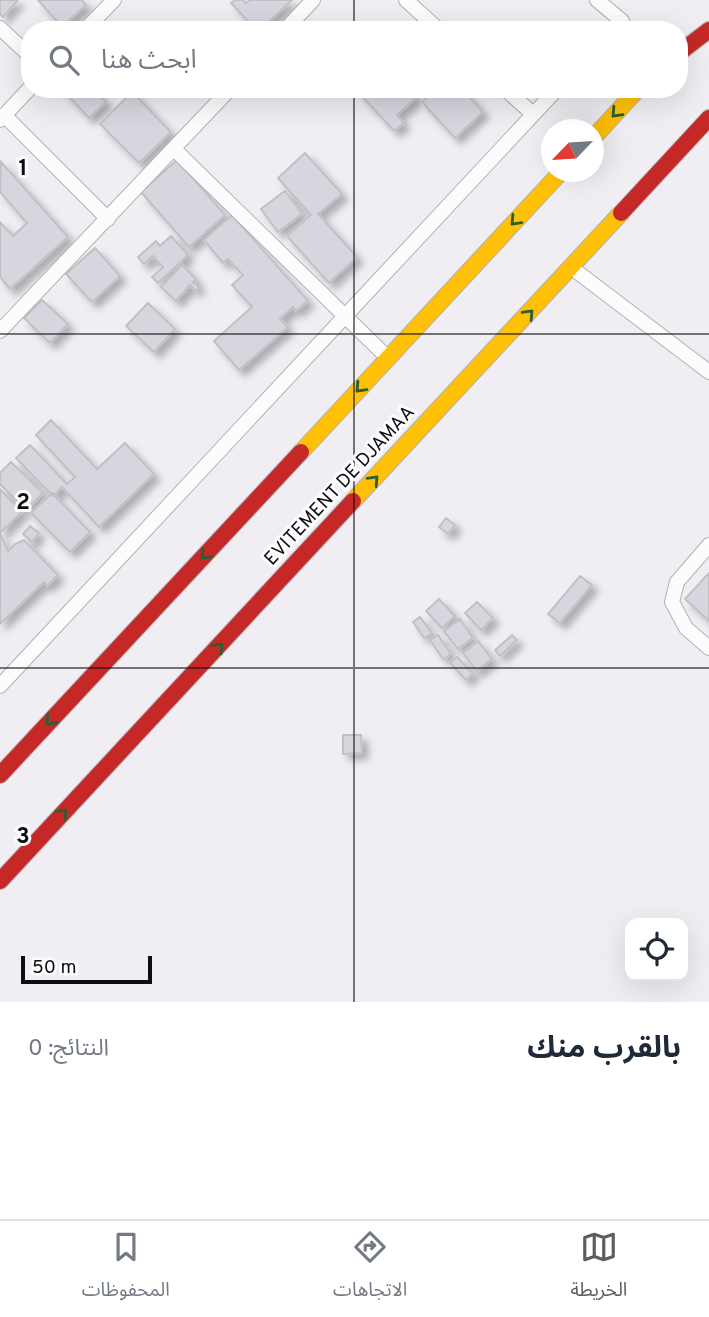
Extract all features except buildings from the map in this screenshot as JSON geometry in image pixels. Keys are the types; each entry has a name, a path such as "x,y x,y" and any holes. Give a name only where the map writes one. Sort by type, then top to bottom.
{"main road":[{"path":"688,45 709,30"},
{"path":"604,125 630,98"},
{"name":"EVITEMENT DE DJAMAA","path":"0,881 709,118"},
{"path":"0,775 552,182"}],"street":[{"path":"94,21 114,0"},
{"path":"293,21 313,0"},
{"path":"406,0 429,21"},
{"path":"597,0 622,21"},
{"path":"0,28 21,48"},
{"path":"21,98 2,118 108,219"},
{"path":"0,331 222,98"},
{"path":"515,98 533,114"},
{"path":"0,686 548,98"},
{"path":"174,149 347,315 388,358"},
{"path":"572,268 709,372"},
{"path":"709,545 677,582 672,602 686,628 709,648"}],"traffic: slow":[{"path":"604,126 630,98"},
{"path":"301,452 552,182"},
{"path":"353,501 621,213"}],"traffic: jam":[{"path":"688,46 709,30"},
{"path":"621,213 709,118"},
{"path":"0,775 301,452"},
{"path":"0,881 353,501"}]}
